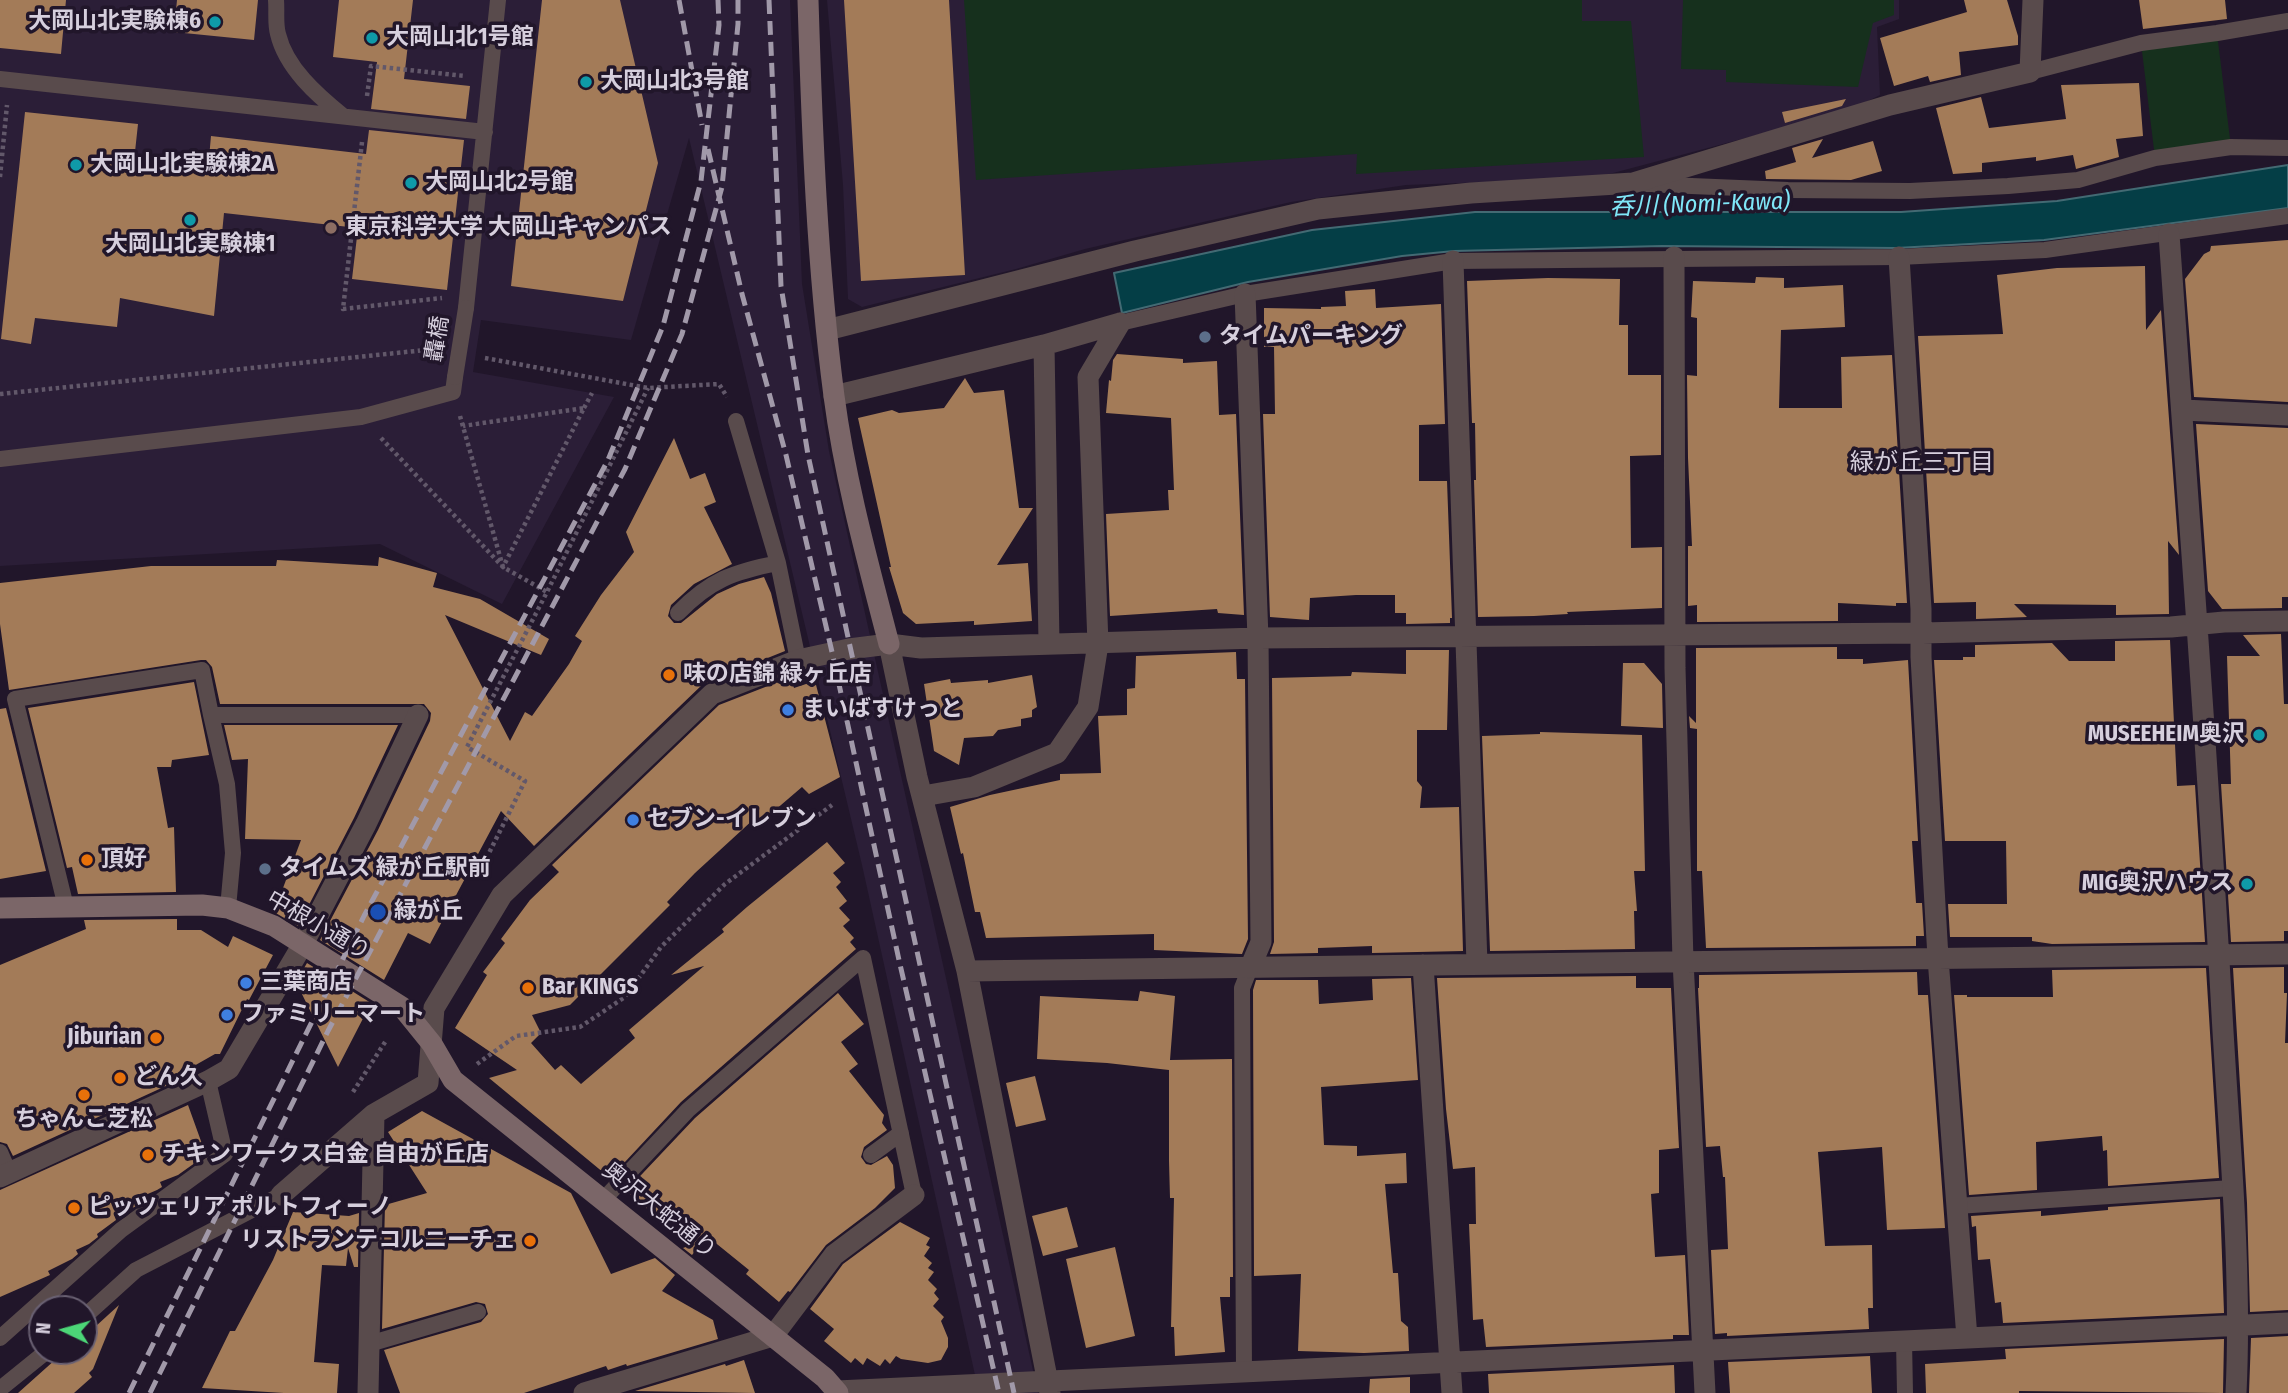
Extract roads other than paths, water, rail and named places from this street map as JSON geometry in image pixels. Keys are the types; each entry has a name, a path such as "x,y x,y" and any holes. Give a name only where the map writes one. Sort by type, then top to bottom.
{"street":[{"path":"808,0 810,99 834,397 917,777 967,971 1049,1387"},
{"path":"828,330 1195,236 1318,209 1471,193 1633,183 1890,105 2030,72 2033,0"},
{"path":"2169,234 2219,954 2239,1326 2236,1393"},
{"path":"1674,257 1675,634 1682,961 1705,1393"},
{"path":"1899,257 1938,958 1967,1338"},
{"path":"1453,261 1477,964"},
{"path":"1245,294 1258,638 1261,942 1250,968"},
{"path":"834,397 1044,345 1120,323"},
{"path":"923,796 974,788 1057,752 1088,707 1098,644 1088,377 1120,323"},
{"path":"1044,345 1049,643"},
{"path":"2183,411 2288,415"},
{"path":"281,1195 374,1114 428,1083 434,1008 502,895 712,694 798,660 889,644 921,648 1258,638 1922,633 2171,627 2196,623 2288,621"},
{"path":"4,1175 229,1069 303,944 366,824 418,715"},
{"name":"中根小通り","path":"0,908 202,905 228,908 274,926 402,1007 432,1044 450,1075"},
{"path":"967,971 2288,954"},
{"path":"1423,965 1452,1393"},
{"name":"奥沢大蛇通り","path":"450,1075 825,1378 837,1392"},
{"path":"368,1393 374,1114"},
{"path":"584,1393 773,1336 834,1255 914,1195"},
{"path":"837,1392 1049,1387 1244,1371 2288,1323"}],"lane":[{"path":"276,0 278,34 293,66 312,91 344,117"},
{"name":"轟橋","path":"0,459 361,417 454,385 467,304 498,0"},
{"path":"2030,72 2141,43 2288,21"},
{"path":"5,80 485,132"},
{"path":"1633,183 1788,190 1910,191 2008,186 2078,180 2155,158 2231,147 2288,148"},
{"path":"1120,323 1245,294 1453,261 1899,257 2045,250 2288,216"},
{"path":"736,421 778,563 798,660"},
{"path":"678,613 697,593 712,584 749,569 778,563"},
{"path":"66,907 15,699 202,670 227,784 233,853 228,908"},
{"path":"211,715 418,715"},
{"path":"603,1200 688,1110 863,958 914,1195"},
{"path":"1244,1371 1242,988 1250,968"},
{"path":"0,1338 121,1230 225,1154 208,1081"},
{"path":"871,1155 901,1133"},
{"path":"0,1152 4,1175"},
{"path":"1957,1206 2232,1188"},
{"path":"98,1304 136,1270 281,1195"},
{"path":"369,1344 478,1312"},
{"path":"1903,1340 1905,1393"},
{"path":"0,1389 30,1365"}],"railway":[{"path":"679,0 702,125"},
{"path":"129,1393 364,916 608,460 663,326 701,181 719,25 718,0"},
{"path":"150,1393 328,1031 625,469 682,334 722,187 738,0"},
{"path":"769,0 781,286 808,455 1014,1393"},
{"path":"708,149 742,294 786,455 999,1393"}],"place":[{"name":"大岡山北実験棟6","path":"215,22"},
{"name":"大岡山北1号館","path":"372,38"},
{"name":"大岡山北3号館","path":"586,82"},
{"name":"大岡山北実験棟2A","path":"76,165"},
{"name":"大岡山北2号館","path":"411,183"},
{"name":"大岡山北実験棟1","path":"190,220"},
{"name":"東京科学大学 大岡山キャンパス","path":"331,228"},
{"name":"タイムパーキング","path":"1205,337"},
{"name":"味の店錦 緑ヶ丘店","path":"669,675"},
{"name":"まいばすけっと","path":"788,710"},
{"name":"MUSEEHEIM奥沢","path":"2259,735"},
{"name":"セブン-イレブン","path":"633,820"},
{"name":"頂好","path":"87,860"},
{"name":"タイムズ 緑が丘駅前","path":"265,869"},
{"name":"MIG奥沢ハウス","path":"2247,884"},
{"name":"緑が丘","path":"378,912"},
{"name":"三葉商店","path":"246,983"},
{"name":"Bar KINGS","path":"528,988"},
{"name":"ファミリーマート","path":"227,1015"},
{"name":"Jiburian","path":"156,1038"},
{"name":"どん久","path":"120,1078"},
{"name":"ちゃんこ芝松","path":"84,1095"},
{"name":"チキンワークス白金 自由が丘店","path":"148,1155"},
{"name":"ピッツェリア ポルトフィーノ","path":"74,1208"},
{"name":"リストランテコルニーチェ","path":"530,1241"}],"district":[{"name":"緑が丘三丁目","path":"1922,463"}],"water label":[{"name":"呑川 (Nomi-Kawa)","path":"1700,205"}]}
